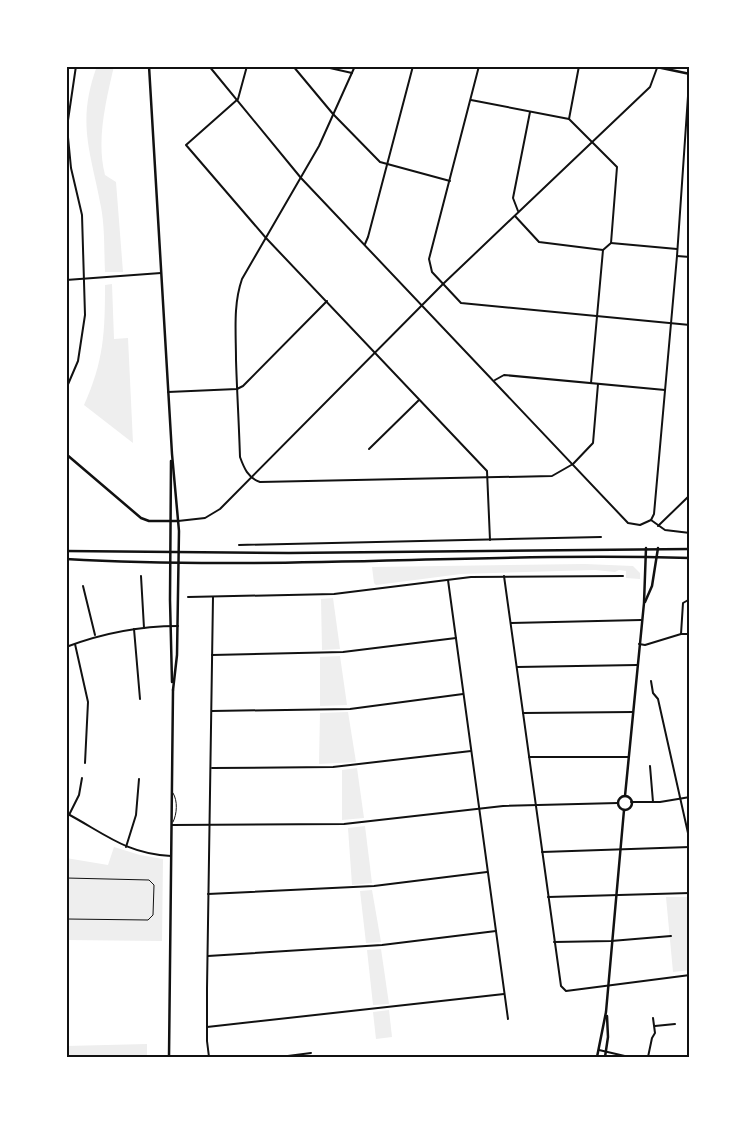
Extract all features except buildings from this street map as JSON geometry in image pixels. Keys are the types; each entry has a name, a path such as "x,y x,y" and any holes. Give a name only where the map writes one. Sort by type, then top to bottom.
{"street":[{"path":"66,388 78,361 83,340 85,280 82,215 71,168 68,134 68,108 76,66"},
{"path":"149,66 168,392 178,521 178,626 173,690"},
{"path":"209,66 301,178 423,304 628,523 640,525 651,520 654,514 677,256 690,67"},
{"path":"247,66 238,100 186,145 266,238 487,471 489,478 490,540"},
{"path":"293,66 333,114 380,162 450,181"},
{"path":"320,66 352,73"},
{"path":"355,66 301,178 242,278 237,292 235,306 237,389 240,457 243,468 252,478 260,482 552,476 573,464 593,443 598,384"},
{"path":"365,244 413,66"},
{"path":"480,66 429,259 432,272 461,303 690,325"},
{"path":"570,119 580,66"},
{"path":"652,66 689,74"},
{"path":"66,454 134,514 149,521 178,521 213,515 252,478 443,284 650,87 657,67"},
{"path":"471,100 570,119 617,167 611,242 603,250 591,383"},
{"path":"518,212 513,198 530,112"},
{"path":"515,216 539,242 603,250"},
{"path":"611,242 677,249"},
{"path":"677,256 690,257"},
{"path":"66,280 161,273"},
{"path":"168,392 237,389 243,386 327,301"},
{"path":"495,381 504,375 665,390"},
{"path":"369,449 419,399"},
{"path":"169,1057 173,792 173,690 170,626 172,454"},
{"path":"658,526 690,495"},
{"path":"651,520 669,532 690,533"},
{"path":"239,545 601,537"},
{"path":"625,796 644,603 646,548"},
{"path":"644,603 652,586 658,548"},
{"path":"66,551 179,553 690,549"},
{"path":"66,559 179,563 690,558"},
{"path":"141,576 144,628"},
{"path":"188,597 334,594 448,580 504,576 623,576"},
{"path":"504,576 562,989 566,991 690,975"},
{"path":"448,580 508,1019"},
{"path":"83,586 96,636"},
{"path":"209,1057 207,1027 208,894 213,597"},
{"path":"681,634 683,603 690,599"},
{"path":"511,623 642,620"},
{"path":"66,647 96,636 134,629 178,626"},
{"path":"134,629 140,699"},
{"path":"639,644 661,641 681,634 690,634"},
{"path":"212,655 343,652 456,638"},
{"path":"75,644 88,702 85,763"},
{"path":"517,667 637,665"},
{"path":"650,681 653,693 658,699 690,842"},
{"path":"212,711 350,709 463,694"},
{"path":"523,713 633,712"},
{"path":"211,768 342,766 471,751"},
{"path":"529,757 629,757"},
{"path":"650,766 652,802"},
{"path":"82,778 79,794 68,814 126,848 143,853 172,856"},
{"path":"126,848 136,815 139,779"},
{"path":"625,796 631,802 652,802 690,797"},
{"path":"618,803 621,797 625,796"},
{"path":"624,810 630,807 631,802"},
{"path":"172,824 210,826 344,824 479,808 618,803"},
{"path":"618,803 620,808 624,810"},
{"path":"596,1057 606,1012 624,810"},
{"path":"542,852 690,847"},
{"path":"208,894 374,886 488,872"},
{"path":"548,897 690,893"},
{"path":"208,956 382,945 496,931"},
{"path":"554,942 611,941 671,936"},
{"path":"207,1027 504,994"},
{"path":"605,1057 608,1027 606,1012"},
{"path":"648,1057 655,1033 653,1018"},
{"path":"654,1026 675,1024"},
{"path":"599,1050 629,1057"},
{"path":"280,1057 311,1053"}],"lane":[{"path":"66,878 149,880 154,885 153,914 148,920 66,918"}],"shaded area":[{"path":"97,66 114,66 103,120 101,148 105,175 116,182 123,272 105,272 102,215 87,137 87,104"},
{"path":"112,284 114,339 128,338 133,443 84,405 96,374 102,346 105,317 105,285"},
{"path":"585,564 633,566 640,573 640,579 626,578 626,571 595,570 461,574 376,585 374,583 372,567"},
{"path":"333,598 340,649 322,650 321,599"},
{"path":"340,656 347,705 320,706 320,657"},
{"path":"348,712 356,762 319,764 320,713"},
{"path":"357,768 364,818 342,820 342,770"},
{"path":"365,826 372,883 352,885 348,828"},
{"path":"114,847 140,855 163,859 162,941 66,940 66,858 108,865"},
{"path":"372,890 381,942 366,943 360,891"},
{"path":"666,897 690,897 690,970 673,972"},
{"path":"381,949 389,1004 373,1005 367,950"},
{"path":"389,1010 392,1037 376,1039 373,1012"},
{"path":"147,1044 147,1057 66,1057 66,1046"}]}
